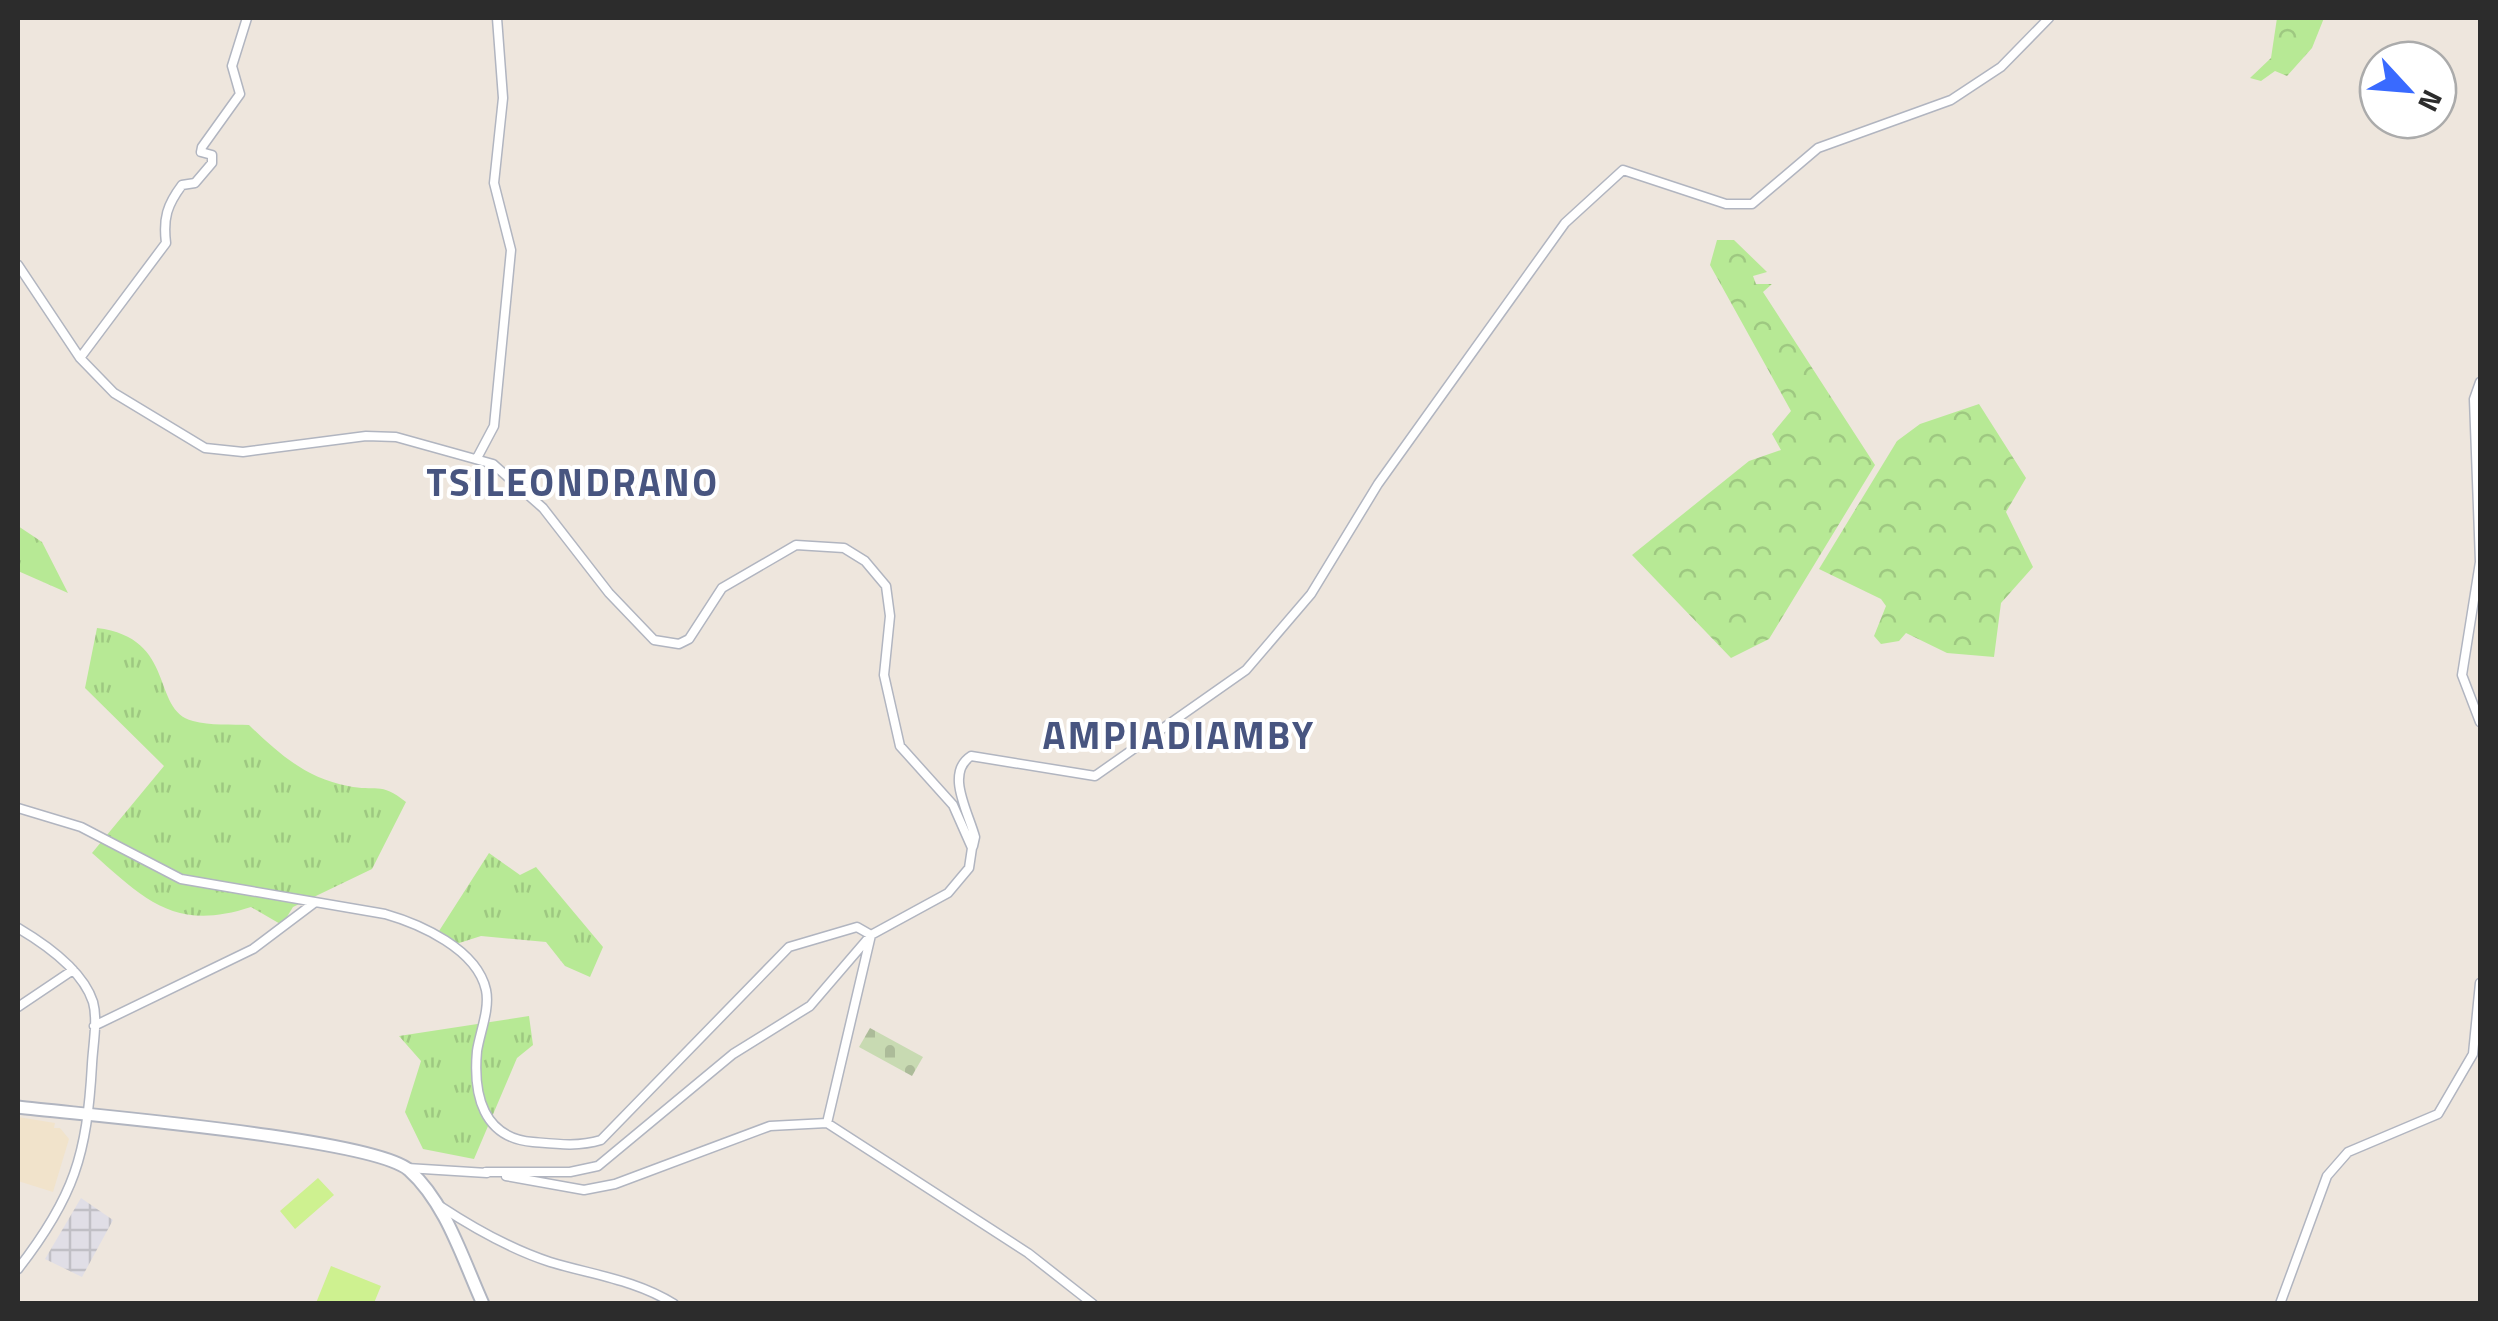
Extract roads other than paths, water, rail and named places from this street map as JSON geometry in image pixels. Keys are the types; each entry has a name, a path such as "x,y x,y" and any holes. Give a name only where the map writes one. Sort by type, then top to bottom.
{"street":[{"path":"80,358 166,243 163,218 173,197 182,185 195,182 212,163 212,155 202,152 202,147 240,94 232,66 247,18"},
{"path":"477,458 494,426 511,250 494,182 503,98 497,18"},
{"path":"18,1108 340,1146 407,1168 570,1172 598,1166 733,1054 810,1006 871,934 948,893 969,868 975,836 956,775 960,763 971,756 1095,776 1246,670 1312,594 1378,484 1565,224 1623,170 1726,204 1752,204 1818,148 1951,100 2001,68 2049,18"},
{"path":"18,264 80,358 114,394 170,431 221,453 366,436 396,437 477,458 518,482 640,628 666,644 689,639 722,588 796,546 844,548 865,561 886,586 890,616 884,675 900,746 954,804 972,848"},
{"path":"2480,382 2474,400 2480,562 2462,675 2480,722"},
{"path":"18,808 81,827 181,878 413,922 465,957 487,992 476,1080 483,1113 497,1133 517,1141 583,1146 602,1140 790,947 857,927 871,934"},
{"path":"94,1026 252,949 314,904"},
{"path":"18,928 72,970 94,1006 89,1116 66,1202 18,1270"},
{"path":"826,1123 871,934"},
{"path":"18,1008 72,970"},
{"path":"2280,1304 2327,1176 2348,1152 2438,1114 2473,1054 2480,983"},
{"path":"486,1172 584,1190 615,1184 770,1126 826,1123 1028,1253 1093,1304"},
{"path":"407,1168 436,1203 483,1304"},
{"path":"436,1203 478,1232 548,1261 648,1288 674,1304"}],"district":[{"name":"TSILEONDRANO","path":"573,482"},
{"name":"AMPIADIAMBY","path":"1179,735"}]}
